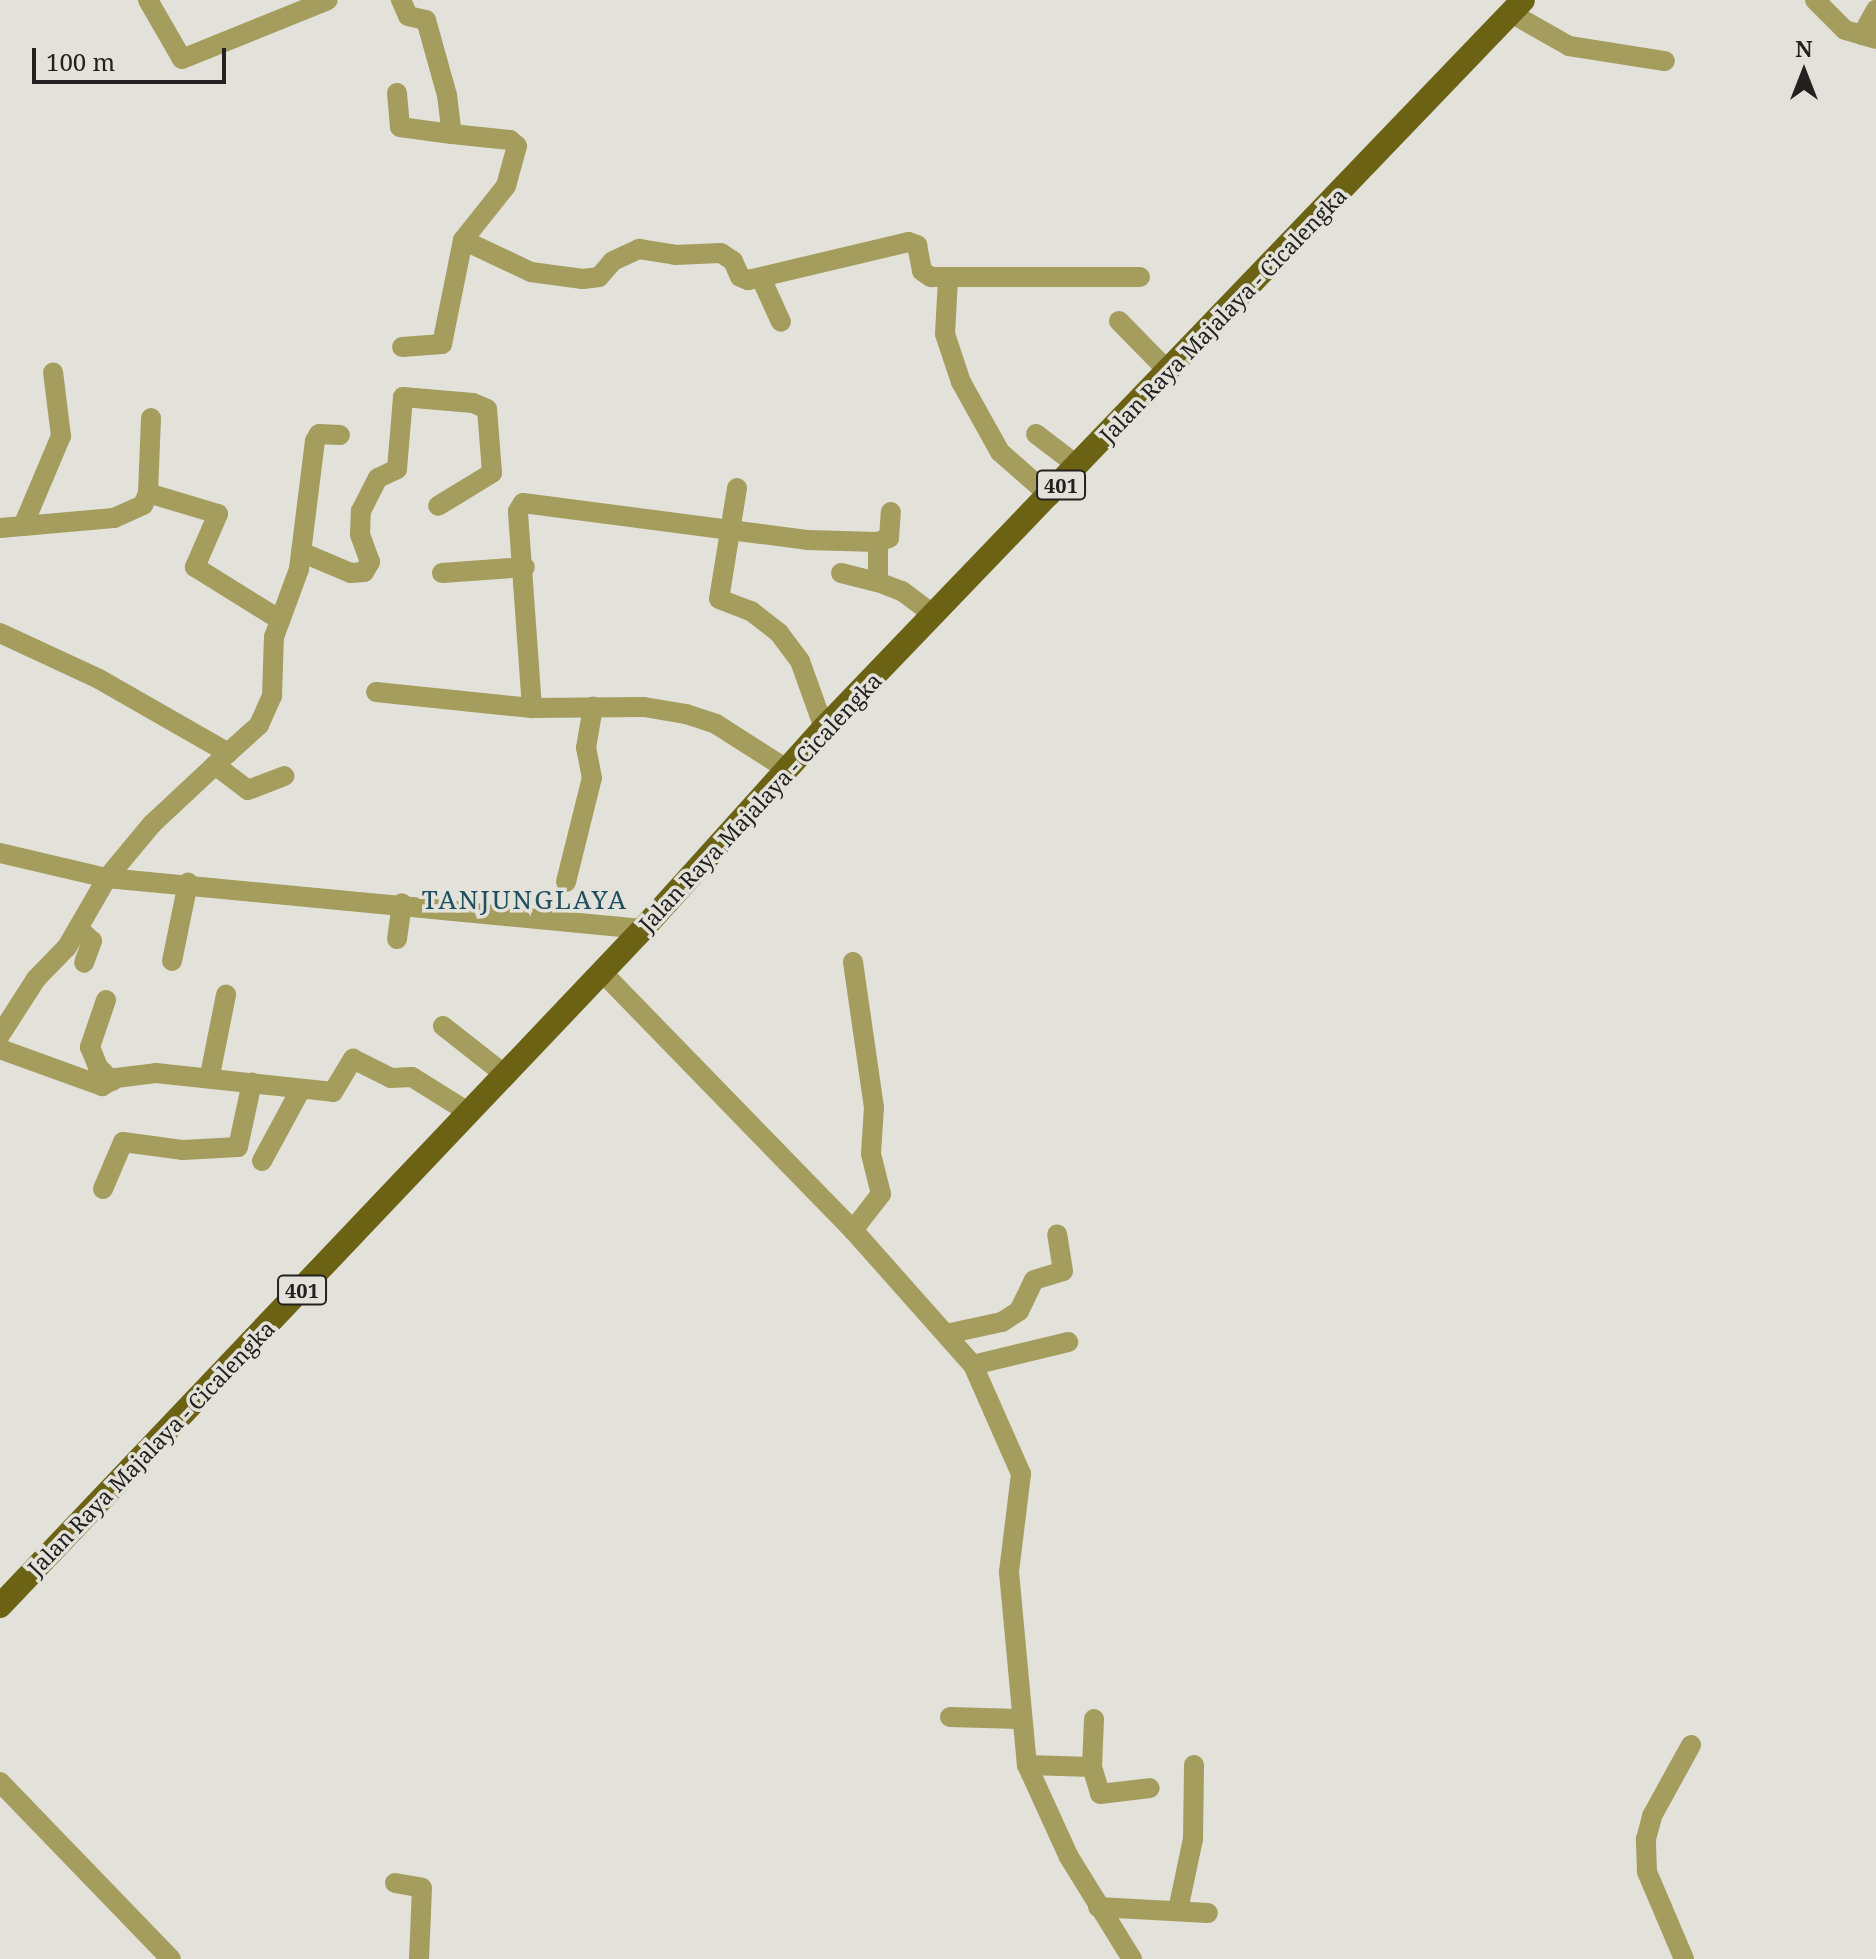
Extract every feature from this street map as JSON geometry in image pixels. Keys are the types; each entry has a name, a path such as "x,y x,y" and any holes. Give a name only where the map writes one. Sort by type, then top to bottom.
{"main road":[{"name":"Jalan Raya Majalaya - Cicalengka","path":"0,1606 643,929 824,728 1517,7"}],"street":[{"path":"148,0 182,59 328,0"},
{"path":"401,0 408,16 424,18 427,25 447,95 452,134"},
{"path":"1815,0 1833,22 1869,37 1876,10"},
{"path":"1517,7 1569,46 1665,61"},
{"path":"397,93 400,127 510,140 517,146 506,186 463,240 442,344 402,347"},
{"path":"463,240 541,274 595,279 620,256 649,248 675,255 721,253 743,279 761,278 912,242 919,248 922,271 948,279 1140,277"},
{"path":"761,278 781,322"},
{"path":"948,279 945,334 961,382 1000,452 1050,496"},
{"path":"1119,321 1169,372"},
{"path":"23,526 61,436 53,372"},
{"path":"301,552 351,573 364,572 370,562 360,535 361,511 378,478 397,469 403,397 473,403 487,409 492,473 438,506"},
{"path":"0,528 114,518 143,505 148,493 151,418"},
{"path":"0,1035 78,928 107,878 129,848 259,725 272,696 274,637 301,552 315,441 319,434 340,435"},
{"path":"1036,434 1078,466"},
{"path":"737,488 728,528 719,599 751,611 779,633 800,661 824,728"},
{"path":"148,493 218,514 195,567 280,620"},
{"path":"532,708 525,567 518,511 523,503 807,540 878,542 889,538 891,512"},
{"path":"878,542 878,582"},
{"path":"442,573 525,567"},
{"path":"841,573 902,591 934,615"},
{"path":"0,633 99,679 222,759 248,790 284,776"},
{"path":"376,692 532,708 644,707 686,714 716,724 788,770"},
{"path":"566,882 592,778 586,748 593,707"},
{"path":"0,853 107,878 402,903 643,929"},
{"path":"172,961 188,883"},
{"path":"397,939 402,903"},
{"path":"78,928 92,941 84,963"},
{"path":"853,962 874,1107 871,1154 881,1197 853,1230"},
{"path":"602,972 853,1230 973,1365 1021,1474 1009,1572 1019,1719 1027,1765 1098,1907 1132,1959"},
{"path":"210,1075 226,995"},
{"path":"106,1000 90,1047 98,1067 112,1081"},
{"path":"443,1026 504,1074"},
{"path":"0,1049 102,1086 112,1081 156,1073 210,1075 333,1092 353,1059 391,1078 412,1077 468,1112"},
{"path":"103,1189 123,1142 183,1150 238,1147 252,1082"},
{"path":"262,1161 301,1089"},
{"path":"946,1334 1002,1322 1019,1311 1034,1280 1063,1271 1057,1234"},
{"path":"973,1365 1068,1342"},
{"path":"950,1717 1019,1719"},
{"path":"1094,1719 1092,1767 1097,1794 1150,1788"},
{"path":"1684,1959 1647,1872 1646,1839 1652,1816 1691,1745"},
{"path":"1027,1765 1092,1767"},
{"path":"1178,1910 1193,1839 1194,1765"},
{"path":"0,1782 171,1959"},
{"path":"395,1883 422,1888 419,1959"},
{"path":"1098,1907 1208,1913"}],"district":[{"name":"TANJUNGLAYA","path":"525,900"}]}
